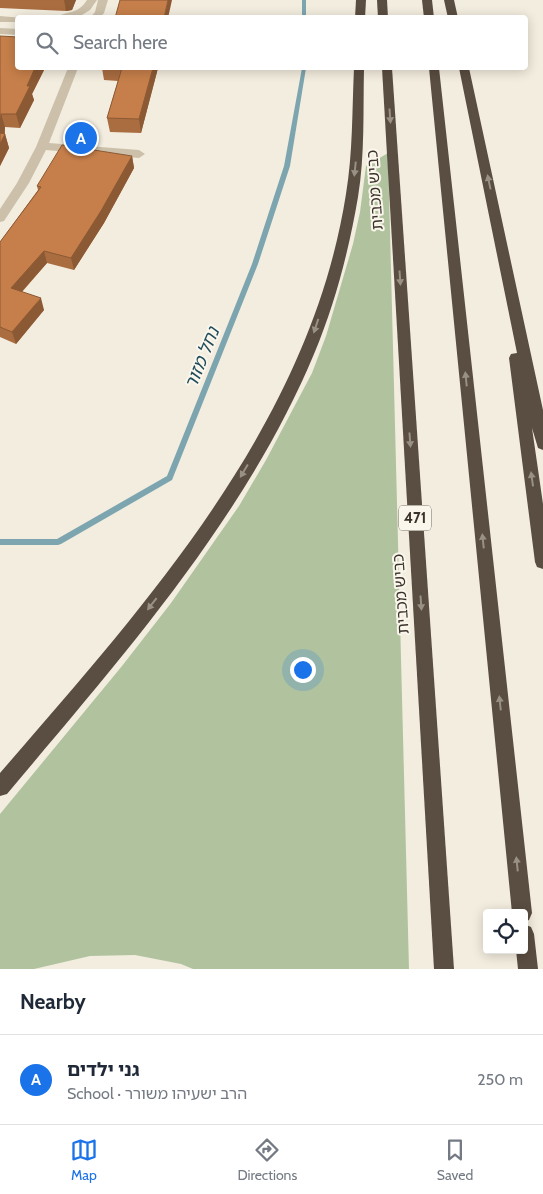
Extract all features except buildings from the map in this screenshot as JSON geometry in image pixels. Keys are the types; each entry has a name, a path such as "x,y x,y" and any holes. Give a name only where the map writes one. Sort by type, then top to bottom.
{"highway":[{"path":"360,15 361,0"},
{"path":"382,0 383,15"},
{"path":"427,0 429,15"},
{"path":"449,0 452,15"},
{"path":"0,787 110,658 196,544 227,500 254,455 300,370 326,296 350,211 356,165 359,70"},
{"name":"כביש מכבית","path":"387,70 444,969"},
{"path":"434,70 522,909"},
{"path":"464,70 543,444"},
{"path":"499,230 543,562"},
{"path":"526,954 528,969"}],"street":[{"path":"79,15 92,0"},
{"path":"96,15 103,0"},
{"path":"0,19 15,20"},
{"path":"0,31 15,32"},
{"path":"0,218 15,198 41,146 55,117 72,70"},
{"path":"41,146 139,154"}],"green space":[{"path":"388,153 409,969 193,969 181,964 135,955 90,956 34,969 0,969 0,814 122,666 171,603 239,506 266,460 312,373 326,336 353,244 360,212 366,166"}],"waterway":[{"name":"נחל מזור","path":"304,0 304,15"},
{"name":"נחל מזור","path":"0,542 58,542 170,478 255,264 287,166 304,70"}],"place":[{"name":"גני ילדים","path":"81,138"}]}
